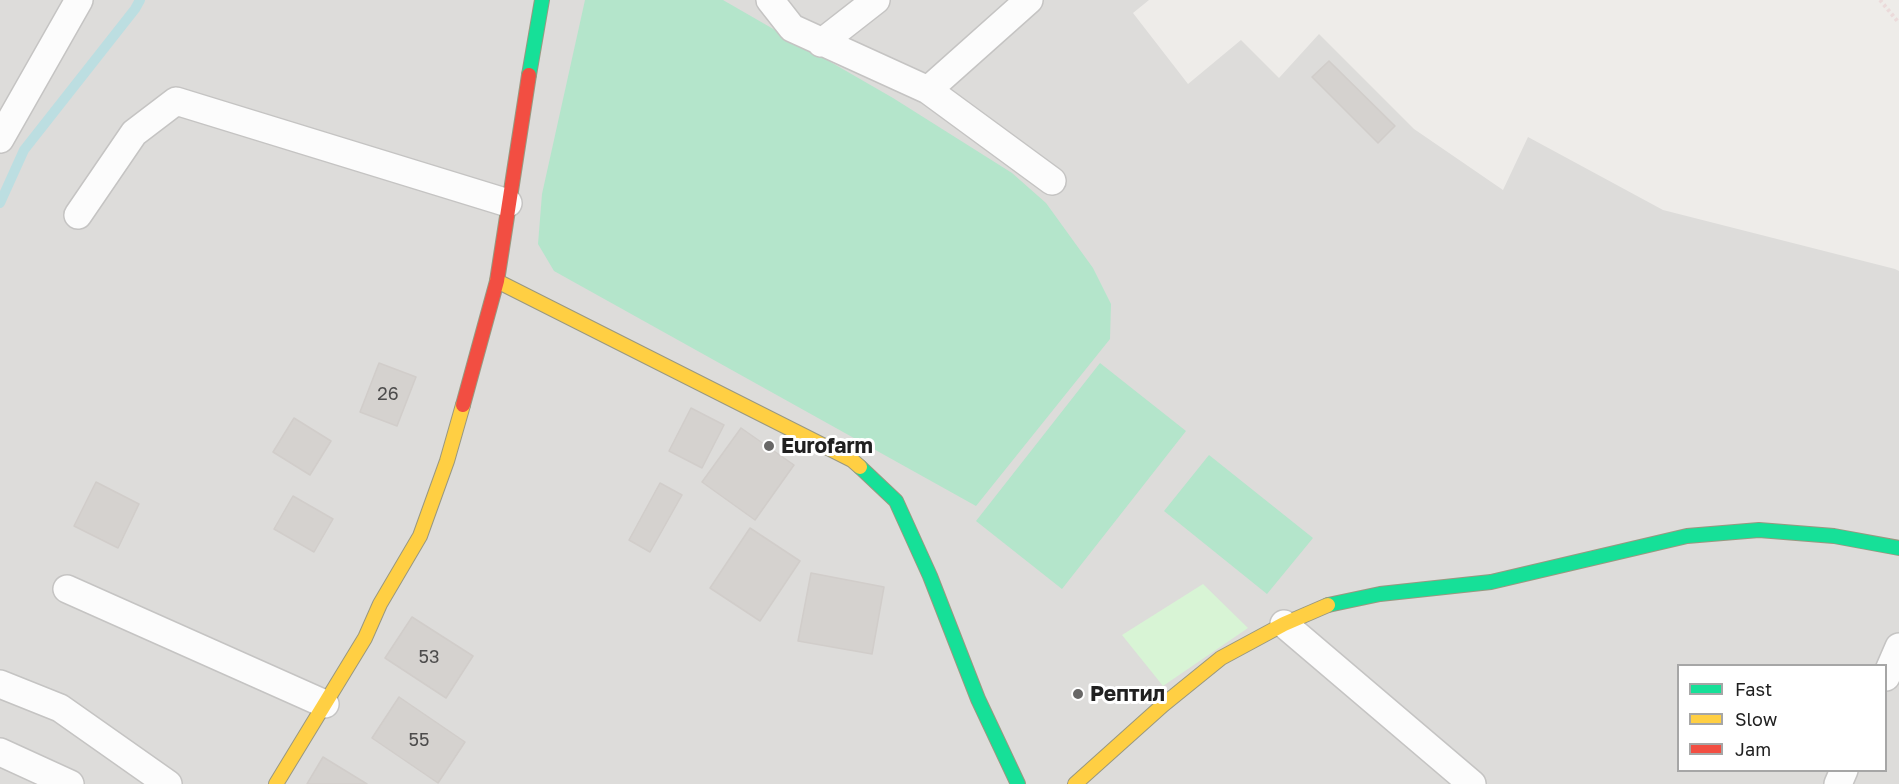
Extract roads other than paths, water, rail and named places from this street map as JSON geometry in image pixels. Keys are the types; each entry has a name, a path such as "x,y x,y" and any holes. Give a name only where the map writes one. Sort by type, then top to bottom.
{"street":[{"path":"0,139 78,0"},
{"path":"276,784 365,638 380,604 420,536 447,461 498,281 508,203 542,0"},
{"path":"770,0 792,28 928,90 1052,182"},
{"path":"821,43 876,0"},
{"path":"928,90 1029,0"},
{"path":"78,214 134,133 176,101 508,203"},
{"path":"498,281 852,460 896,501 930,576 978,699 1018,784"},
{"path":"1075,784 1163,705 1221,658 1284,624 1326,605 1380,594 1491,582 1688,536 1759,530 1834,536 1899,548"},
{"path":"66,589 325,704"},
{"path":"1284,624 1472,784"},
{"path":"1887,675 1899,647"},
{"path":"0,684 60,708 168,784"},
{"path":"0,752 70,784"}],"waterway":[{"path":"0,203 24,150 140,0"}],"place":[{"name":"Eurofarm","path":"769,446"},
{"name":"Рептил","path":"1078,694"}]}
